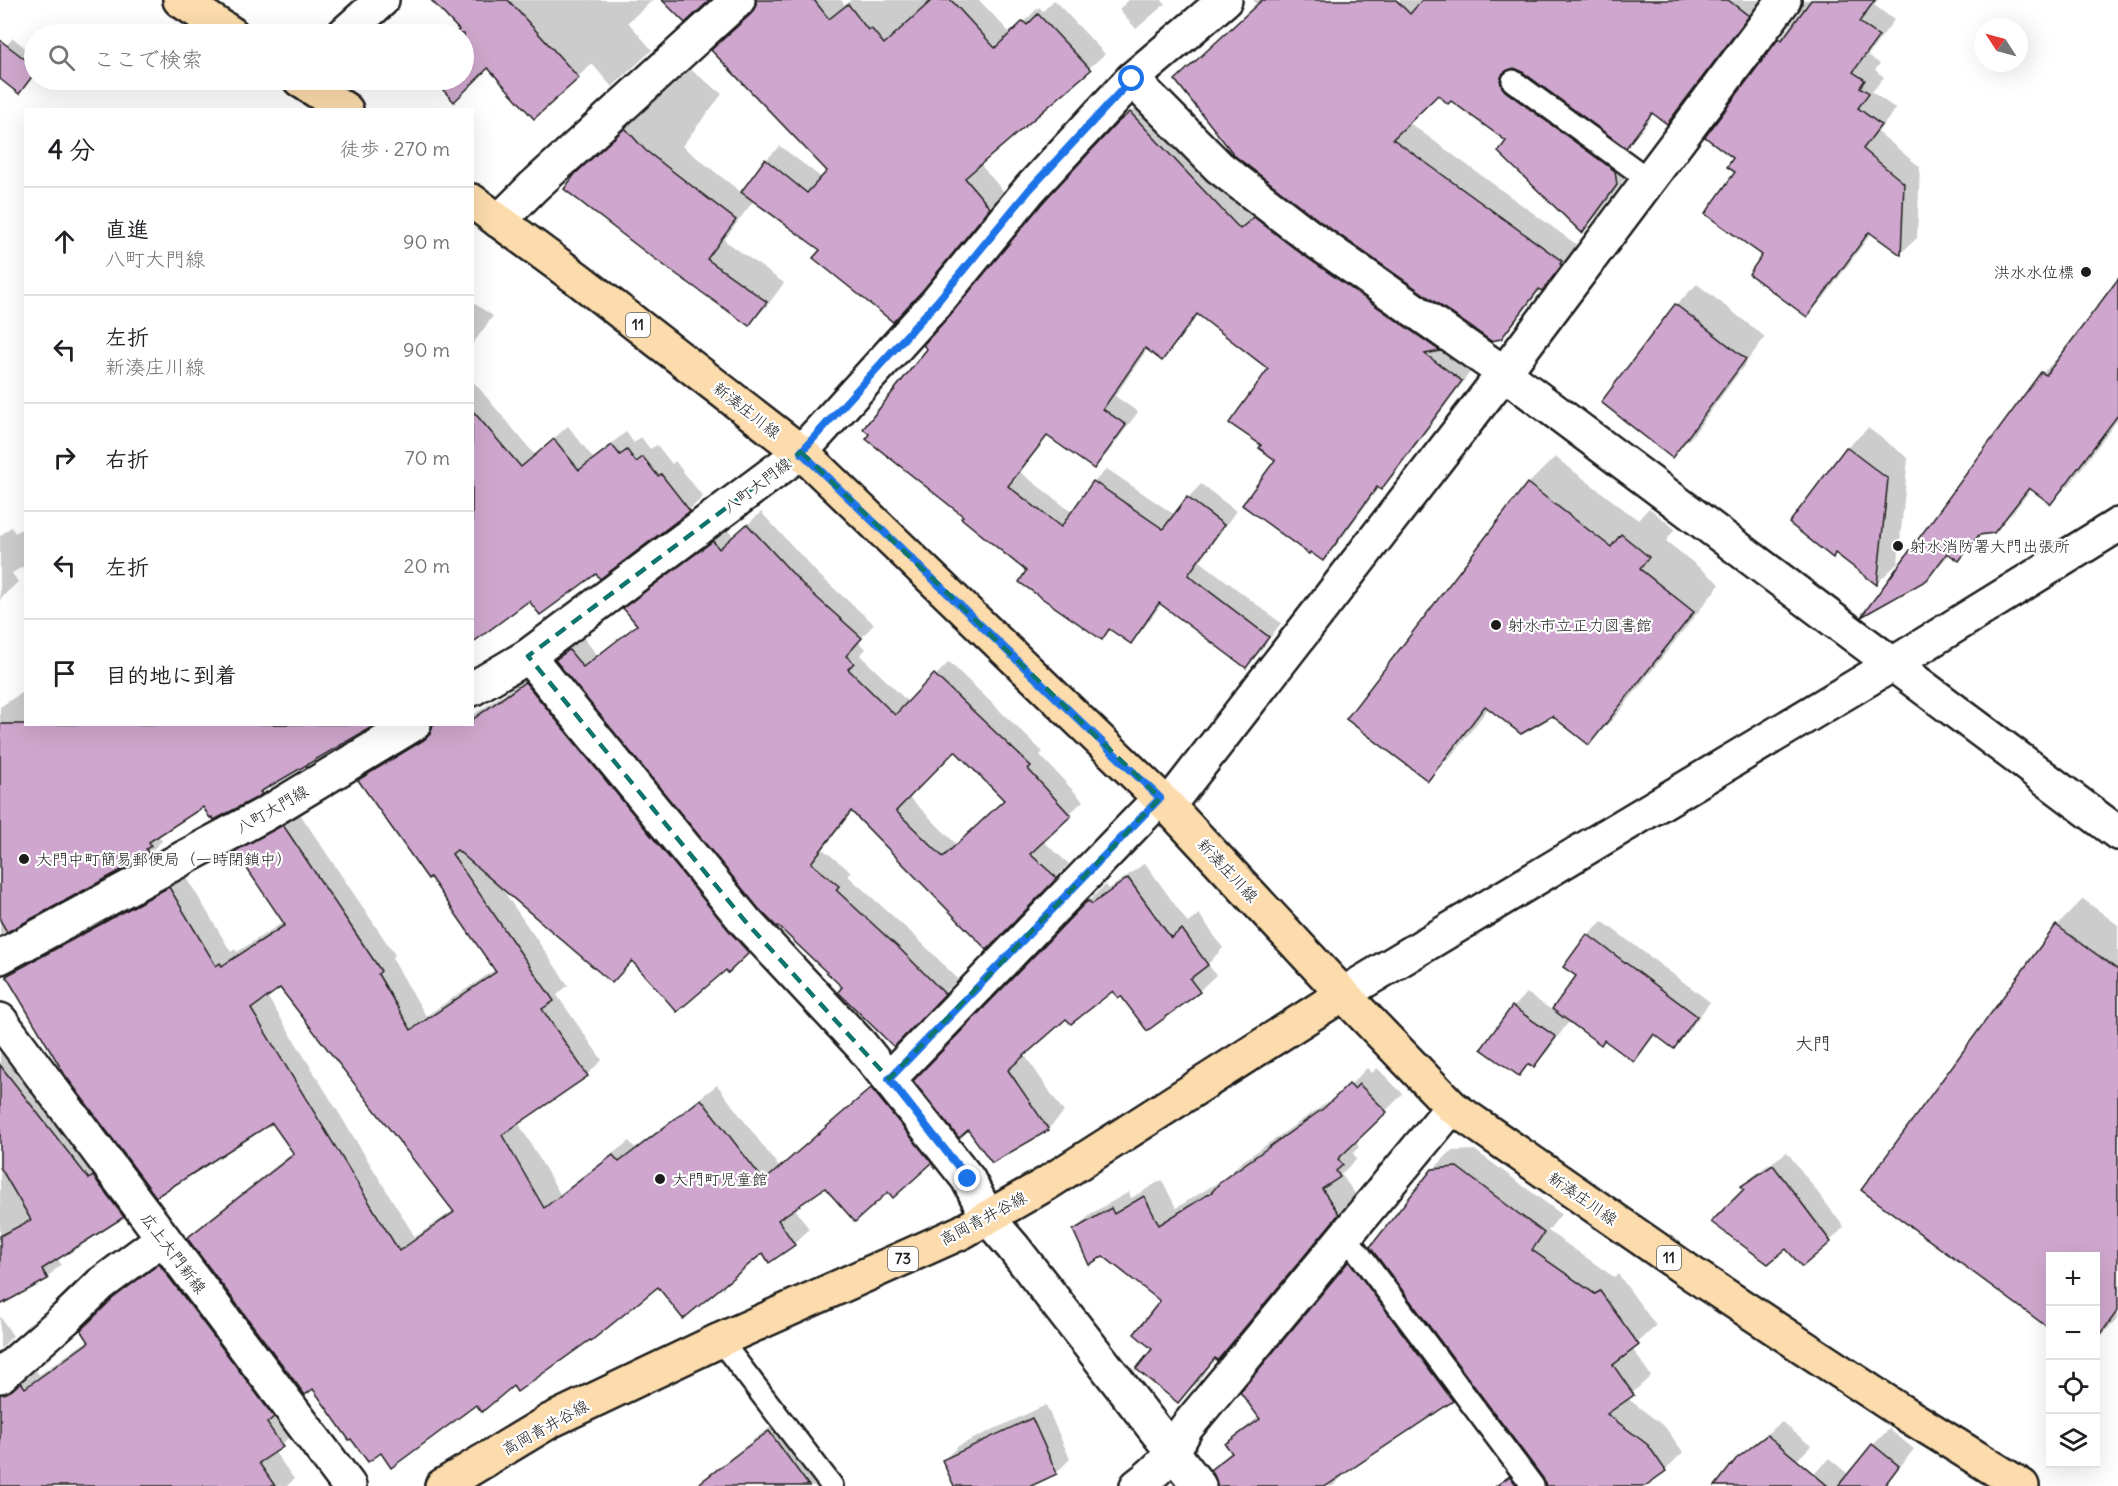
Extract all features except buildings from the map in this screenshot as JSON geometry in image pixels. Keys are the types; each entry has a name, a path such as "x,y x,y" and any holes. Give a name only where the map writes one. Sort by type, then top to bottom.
{"main road":[{"path":"180,0 217,24"},
{"path":"315,90 343,108"},
{"name":"新湊庄川線","path":"474,202 578,279 801,452 1164,802 1452,1107 1695,1275 1899,1410 2022,1486"},
{"name":"高岡青井谷線","path":"442,1486 550,1421 720,1340 962,1232 988,1218 1046,1184 1343,994"}],"street":[{"path":"355,24 382,0"},
{"path":"499,221 533,187 738,0"},
{"name":"八町大門線","path":"474,688 528,656 801,452 937,302 1030,189 1132,79 1225,0"},
{"path":"889,1079 1164,802 1504,373 1784,0"},
{"path":"1132,79 1219,168 1310,237 1504,373 2118,833"},
{"path":"1343,994 1893,664 2118,525"},
{"path":"528,656 745,921 861,1045 889,1079 968,1179 988,1218 1199,1486"},
{"name":"八町大門線","path":"0,957 267,813 411,726"},
{"name":"広上大門新線","path":"0,1020 349,1486"},
{"path":"1137,1486 1174,1452 1186,1428 1452,1107"},
{"path":"0,1376 101,1284 163,1238"}],"lane":[{"path":"1513,81 1649,180"},
{"path":"1346,1235 1533,1486"},
{"path":"720,1340 832,1486"}],"highlighted area":[{"path":"801,452 1160,798 889,1079 745,921 528,656"}],"place":[{"name":"洪水水位標","path":"2086,272"},
{"name":"射水消防署大門出張所","path":"1898,546"},
{"name":"射水市立正力図書館","path":"1496,625"},
{"name":"大門中町簡易郵便局（一時閉鎖中）","path":"24,859"},
{"name":"大門町児童館","path":"660,1179"}],"district":[{"name":"大門","path":"1813,1044"}],"route":[{"path":"968,1179 889,1079 1160,798 801,452 937,302 1030,189 1132,79"}]}
